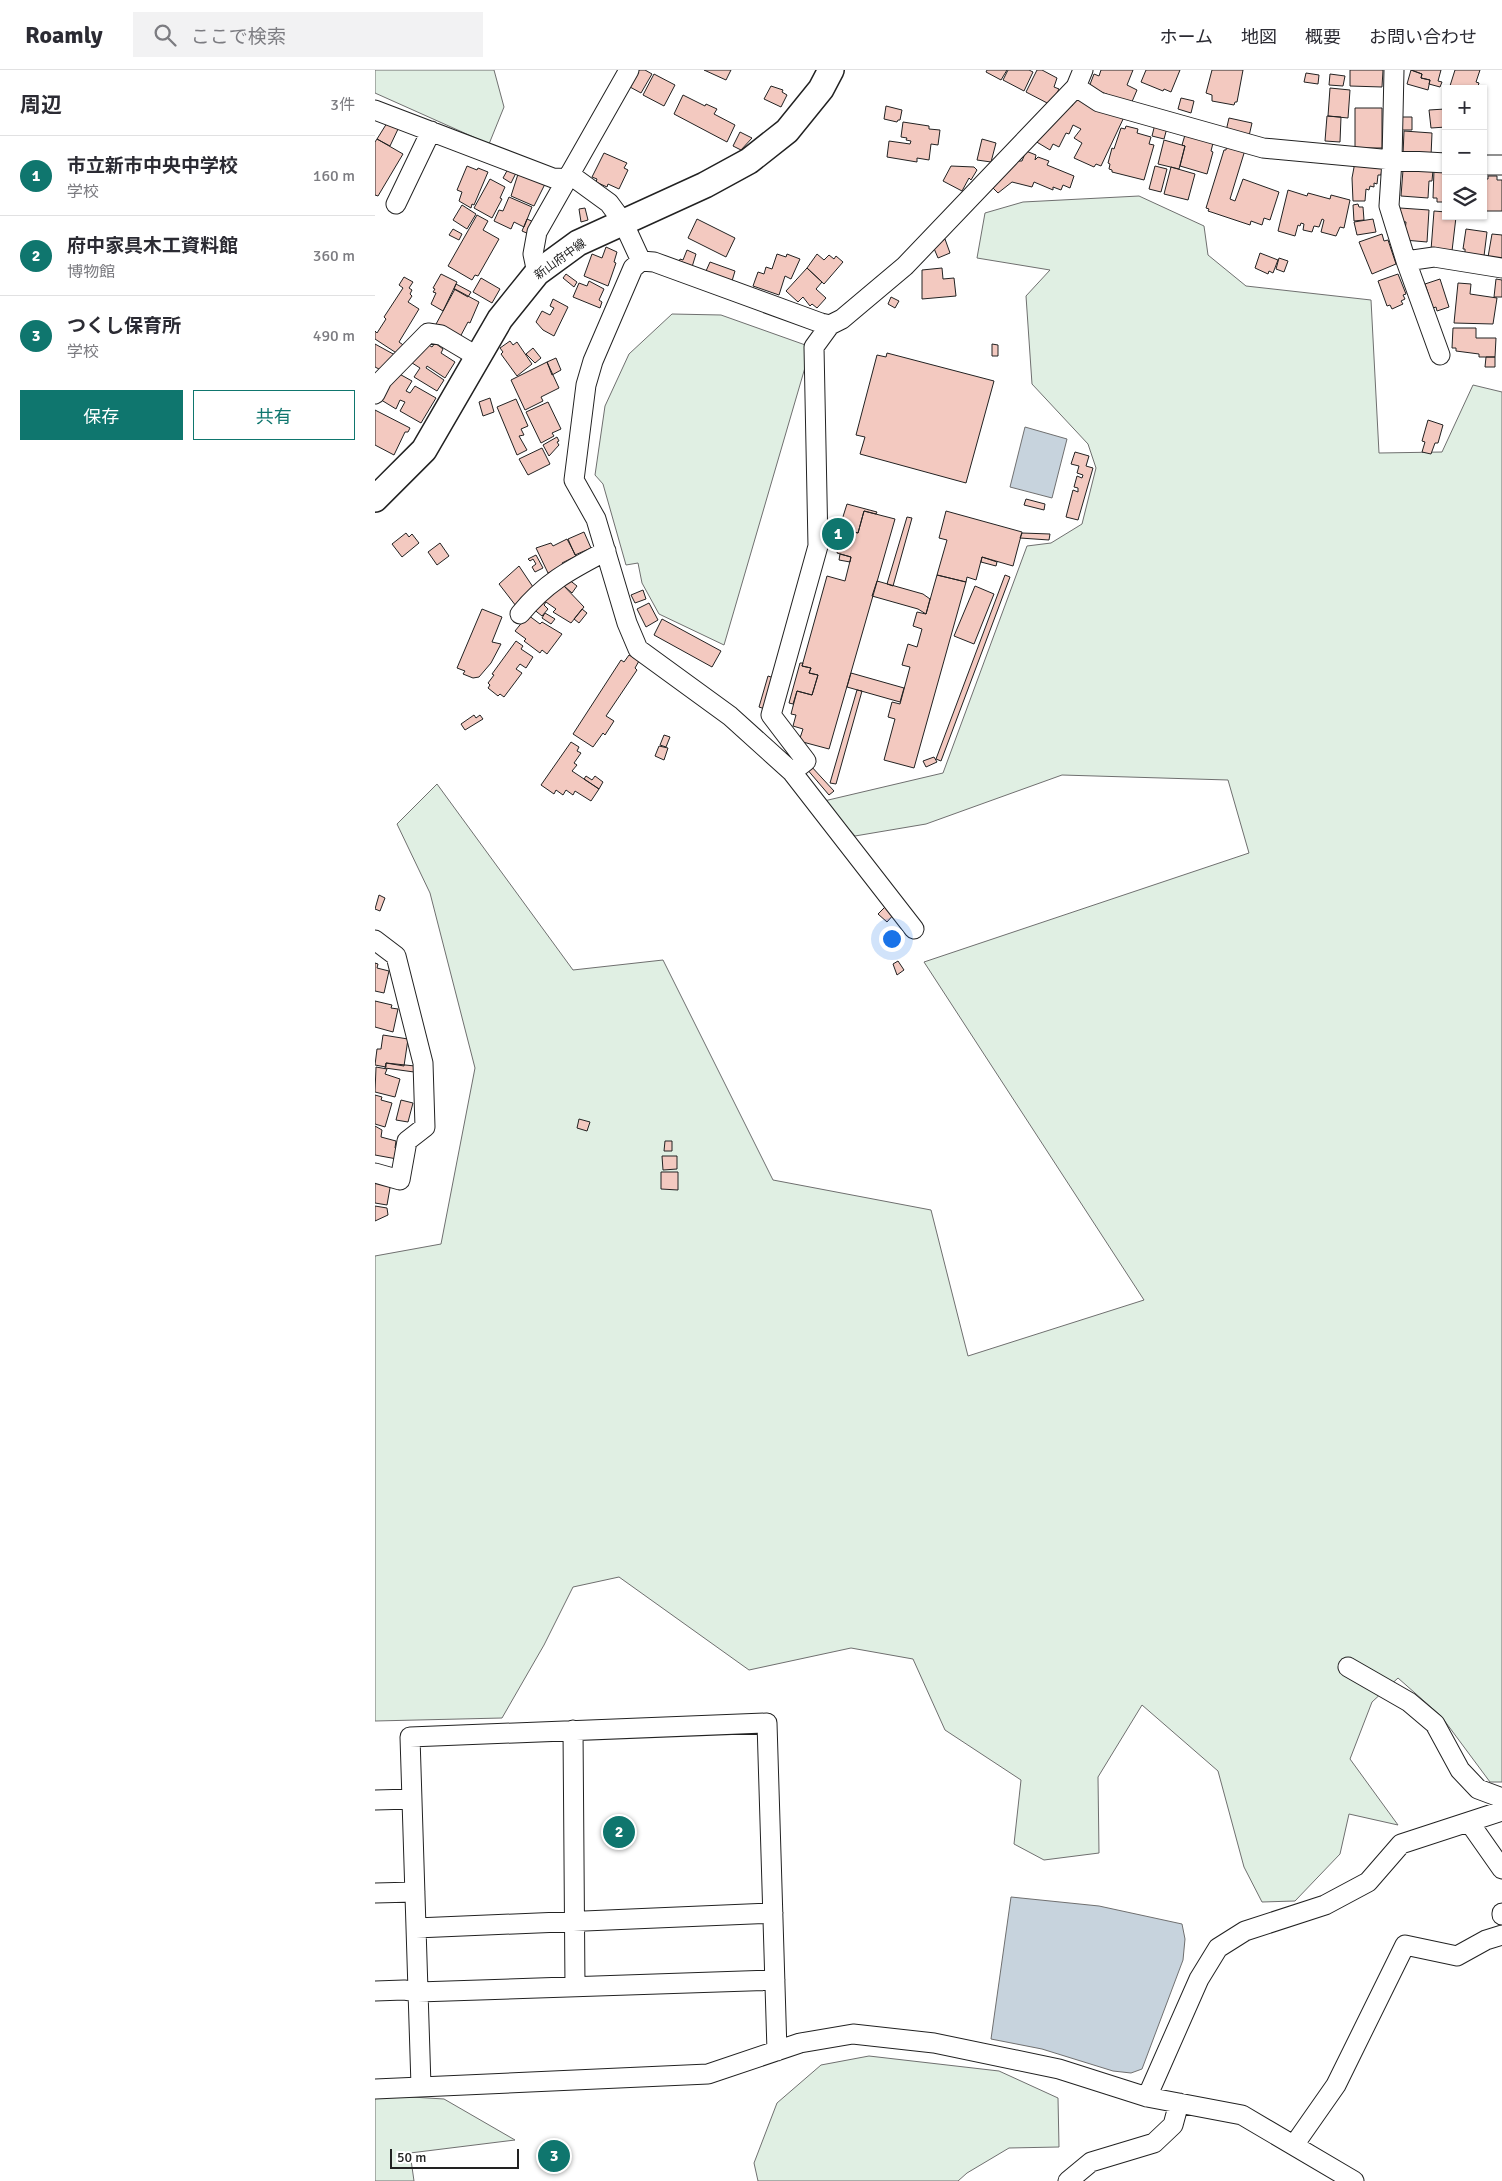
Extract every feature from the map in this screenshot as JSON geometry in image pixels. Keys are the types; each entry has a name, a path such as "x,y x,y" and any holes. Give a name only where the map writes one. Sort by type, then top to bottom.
{"main road":[{"name":"新山府中線","path":"375,499 424,450 500,319 537,273 579,243 705,185 749,161 787,131 821,89 831,70"}],"street":[{"path":"537,273 533,254 537,232 629,70"},
{"path":"1394,70 1389,206 1439,355"},
{"path":"792,772 806,761 771,715 818,546 814,347 831,325 842,319 905,266 1080,78 1099,102 1263,148 1442,163"},
{"path":"375,110 553,178 576,179 609,203 623,222 641,261"},
{"path":"396,204 431,131"},
{"path":"1487,165 1502,166"},
{"path":"1406,261 1434,257 1502,268"},
{"path":"831,325 654,262 641,261 633,268 593,360 586,385 574,480 596,519 627,623 638,649 730,716 792,772 914,928"},
{"path":"375,394 382,380 428,333 441,336 478,357"},
{"path":"520,614 557,577 606,550"},
{"path":"375,940 396,956 423,1063 425,1127 407,1141 400,1180 375,1173"},
{"path":"1348,1667 1409,1702 1435,1724 1460,1770 1478,1789 1502,1798"},
{"path":"421,2086 410,1737 767,1723 777,2051"},
{"path":"573,1730 575,1987"},
{"path":"375,1800 412,1799"},
{"path":"1147,2097 1199,1979 1218,1948 1245,1931 1325,1905 1368,1882 1401,1844 1502,1811"},
{"path":"1469,1822 1502,1869"},
{"path":"375,1893 415,1892"},
{"path":"416,1928 773,1913"},
{"path":"1294,2145 1336,2085 1405,1945 1457,1956 1486,1940 1502,1935"},
{"path":"375,1991 404,1990 418,1992 775,1980"},
{"path":"375,2089 708,2074 800,2043 853,2034 934,2043 1059,2069 1147,2097 1243,2115 1354,2181"},
{"path":"1068,2181 1091,2162 1154,2143 1173,2125 1179,2103"}],"green space":[{"path":"375,70 494,70 504,107 489,144 375,93"},
{"path":"1139,196 1204,226 1208,255 1246,286 1371,300 1379,453 1442,452 1473,385 1502,392 1502,1782 1490,1782 1441,1716 1398,1678 1372,1702 1350,1759 1398,1825 1349,1814 1340,1854 1295,1901 1262,1902 1244,1867 1218,1771 1142,1705 1098,1777 1099,1853 1044,1860 1014,1844 1021,1780 945,1730 913,1659 851,1648 749,1670 619,1577 573,1587 544,1645 502,1718 375,1721 375,1256 441,1244 475,1068 430,893 397,824 437,784 573,970 663,960 773,1180 931,1210 968,1356 1144,1300 924,962 1249,853 1228,780 1062,775 926,824 855,836 824,801 943,773 1027,546 1051,543 1082,524 1096,468 1088,444 1032,384 1026,296 1050,270 977,258 985,213 1023,202"},
{"path":"672,314 721,315 811,347 724,645 659,614 642,583 638,563 626,565 603,484 595,475 605,406 629,354"},
{"path":"869,2056 999,2071 1058,2098 1059,2147 1009,2148 967,2173 958,2181 758,2181 754,2163 777,2103 821,2065"},
{"path":"396,2096 444,2099 515,2140 410,2153 414,2181 375,2181 375,2097"}],"shaded area":[{"path":"1025,427 1067,439 1052,498 1010,487"},
{"path":"1011,1897 1099,1906 1182,1924 1185,1939 1183,1960 1142,2069 1131,2073 1113,2071 1042,2049 991,2039"}],"building":[{"path":"639,70 645,70 652,74 641,93 630,87"},
{"path":"704,70 731,70 726,80"},
{"path":"987,70 1007,70 1001,80 986,72"},
{"path":"1008,70 1029,70 1033,72 1024,91 1003,80"},
{"path":"1037,70 1042,70 1057,78 1054,87 1059,89 1051,105 1026,92"},
{"path":"1101,70 1133,70 1127,85 1137,90 1131,104 1089,87 1094,74 1099,76"},
{"path":"1146,70 1180,70 1171,92 1164,89 1163,91 1141,82"},
{"path":"1212,70 1243,70 1237,102 1234,105 1212,101 1212,95 1206,93"},
{"path":"1350,70 1383,70 1382,87 1350,86"},
{"path":"1411,70 1422,74 1421,78 1430,80 1428,90 1407,84"},
{"path":"1411,70 1441,70 1438,81 1442,82 1440,87 1429,84 1430,80 1421,78 1422,74"},
{"path":"1455,70 1480,70 1476,82 1479,83 1478,85 1450,85"},
{"path":"1306,73 1319,75 1318,84 1304,82"},
{"path":"654,74 675,85 664,106 643,95"},
{"path":"1330,74 1345,76 1343,86 1329,85"},
{"path":"771,86 783,90 782,92 787,95 781,107 764,99"},
{"path":"1330,88 1350,90 1348,118 1328,116"},
{"path":"683,95 705,106 706,104 717,109 714,114 735,125 727,142 674,114"},
{"path":"1076,97 1125,115 1101,166 1096,164 1094,167 1074,158 1082,143 1074,138 1081,129 1073,125 1069,134 1066,133 1059,147 1053,144 1050,150 1035,141 1068,104 1072,106"},
{"path":"1181,98 1194,101 1191,113 1178,109"},
{"path":"886,106 902,110 900,120 897,122 884,119"},
{"path":"1355,108 1382,108 1382,148 1355,148"},
{"path":"1442,109 1442,127 1431,128 1429,110"},
{"path":"1327,116 1341,117 1340,142 1325,141"},
{"path":"1399,117 1412,117 1412,130 1399,130"},
{"path":"1229,118 1252,123 1249,136 1226,131"},
{"path":"903,122 929,126 929,129 940,130 938,145 931,144 929,160 917,158 917,162 887,157 889,141 910,144 911,141 901,137"},
{"path":"387,123 399,127 390,146 377,139"},
{"path":"1155,124 1167,128 1164,139 1152,136"},
{"path":"1126,126 1138,129 1137,133 1151,137 1149,144 1154,145 1144,180 1112,172 1109,169 1110,164 1108,163 1112,148 1114,149 1121,128 1125,129"},
{"path":"1404,131 1432,133 1431,156 1403,155"},
{"path":"740,132 752,138 741,150 733,146"},
{"path":"1185,135 1213,143 1211,151 1213,152 1207,174 1180,166 1185,146 1182,145"},
{"path":"377,139 403,154 378,196 375,195 375,142"},
{"path":"982,139 996,143 991,162 977,160"},
{"path":"1164,140 1185,146 1179,169 1158,164"},
{"path":"1227,144 1245,150 1230,199 1235,201 1243,179 1279,192 1270,220 1264,218 1262,225 1251,221 1250,225 1208,211 1209,209 1206,208"},
{"path":"1026,151 1036,155 1035,160 1038,157 1049,161 1047,165 1074,176 1070,188 1063,185 1061,190 1053,187 1053,190 1034,182 1032,187 1012,182 998,193 991,186 1017,161 1022,161"},
{"path":"604,153 627,163 624,168 628,170 619,189 608,184 607,187 596,182 597,179 592,177"},
{"path":"1355,162 1382,169 1381,175 1378,175 1377,184 1374,183 1374,187 1370,186 1369,190 1366,189 1365,201 1353,201 1352,178"},
{"path":"467,166 488,172 471,208 459,201 462,192 457,190"},
{"path":"951,166 974,167 977,170 971,180 969,178 962,191 943,181"},
{"path":"1155,166 1167,169 1161,192 1149,189"},
{"path":"1171,167 1195,174 1188,200 1164,194"},
{"path":"508,169 516,173 511,183 503,178"},
{"path":"1423,169 1433,170 1432,181 1429,181 1428,198 1401,196 1403,170 1423,171"},
{"path":"1434,170 1442,170 1442,202 1437,202 1437,198 1433,198"},
{"path":"519,171 546,182 534,206 511,196"},
{"path":"1488,176 1497,176 1497,180 1502,180 1502,211 1487,211"},
{"path":"490,179 505,187 500,198 502,199 492,218 474,208"},
{"path":"1288,190 1307,196 1308,193 1330,199 1331,195 1350,200 1344,228 1340,227 1336,236 1321,232 1324,220 1322,219 1319,227 1314,226 1312,232 1303,230 1304,224 1301,223 1300,226 1298,225 1295,236 1278,231"},
{"path":"509,197 532,207 524,227 514,222 511,229 494,221 499,210 503,211"},
{"path":"1358,204 1359,207 1363,207 1364,220 1354,221 1353,205"},
{"path":"462,205 476,214 467,229 453,220"},
{"path":"585,208 588,220 581,222 579,209"},
{"path":"1400,208 1429,210 1427,242 1404,240 1406,222 1399,221"},
{"path":"1434,211 1442,212 1442,220 1456,220 1452,251 1431,250"},
{"path":"477,215 488,221 483,230 499,239 478,276 475,275 472,280 448,266"},
{"path":"527,219 536,223 531,235 522,231"},
{"path":"697,219 735,238 726,257 688,238"},
{"path":"1373,219 1376,232 1357,235 1354,222"},
{"path":"453,229 462,234 459,240 449,235"},
{"path":"1466,229 1487,232 1484,256 1465,253 1465,249 1463,249"},
{"path":"1382,234 1384,241 1388,240 1396,264 1372,274 1359,242"},
{"path":"1492,234 1502,235 1502,260 1488,257"},
{"path":"945,239 950,253 938,258 933,246"},
{"path":"606,247 617,252 614,262 616,263 608,286 584,276 592,254 602,258"},
{"path":"687,250 696,254 692,267 679,262 680,259 683,260"},
{"path":"1260,253 1278,260 1273,273 1269,271 1268,274 1255,268"},
{"path":"777,254 786,257 787,254 800,259 791,279 785,276 779,295 753,286 758,272 764,274 766,267 772,269"},
{"path":"817,254 824,260 829,255 834,259 836,256 843,262 824,284 807,268"},
{"path":"1279,258 1288,261 1284,272 1276,269"},
{"path":"710,262 735,271 732,281 706,271"},
{"path":"807,268 822,282 816,289 826,298 817,308 812,304 810,306 803,297 798,302 786,291"},
{"path":"942,268 943,279 954,278 956,296 922,299 922,270"},
{"path":"441,274 457,282 443,311 431,304 436,293 433,292 435,289 433,288"},
{"path":"566,274 577,282 574,287 563,278"},
{"path":"1398,274 1406,294 1403,295 1405,299 1401,301 1403,304 1392,309 1390,305 1387,306 1378,281"},
{"path":"404,277 413,282 409,288 412,290 410,294 412,296 408,302 419,309 399,342 406,347 401,356 375,339 375,331 377,333 386,319 384,317 403,288 399,285"},
{"path":"481,278 500,289 492,303 473,292"},
{"path":"1440,279 1449,307 1437,311 1436,307 1433,308 1425,284"},
{"path":"1496,279 1502,280 1502,297 1494,297"},
{"path":"589,281 604,289 599,300 602,302 600,308 573,297 579,283 587,286"},
{"path":"1458,283 1471,284 1470,294 1497,298 1493,324 1454,323"},
{"path":"456,284 471,292 468,297 454,289"},
{"path":"455,289 479,302 470,323 468,322 459,339 435,326"},
{"path":"891,297 899,301 895,308 888,304"},
{"path":"553,299 568,307 554,336 543,330 536,322 542,311 550,315 554,308 550,306"},
{"path":"1453,328 1476,328 1476,338 1496,338 1495,357 1479,357 1479,354 1456,351 1456,348 1452,348"},
{"path":"422,341 432,347 435,343 443,349 441,353 455,362 445,378 427,366 426,368 444,380 437,391 414,377 420,368 409,361"},
{"path":"510,341 513,345 517,342 532,364 517,376 501,354 503,352 500,348"},
{"path":"375,344 395,355 385,372 375,367"},
{"path":"992,344 998,345 998,356 992,356"},
{"path":"533,348 541,358 535,363 526,354"},
{"path":"887,353 994,381 966,483 860,454 865,437 856,435 877,355 886,357"},
{"path":"1486,357 1495,357 1495,367 1485,367"},
{"path":"556,358 561,370 552,375 547,362"},
{"path":"547,362 559,388 541,397 543,401 525,410 511,380"},
{"path":"394,371 412,381 406,391 410,393 415,386 436,398 421,423 400,411 405,402 400,400 396,409 378,398"},
{"path":"490,398 494,412 483,416 479,402"},
{"path":"516,399 528,426 521,429 524,435 519,436 527,450 517,455 497,407"},
{"path":"548,402 561,429 552,433 554,436 541,443 526,412"},
{"path":"375,410 410,428 408,432 405,432 394,455 375,445"},
{"path":"1428,420 1443,425 1438,443 1435,443 1431,454 1422,452 1425,442 1422,441"},
{"path":"557,437 559,445 549,456 543,445"},
{"path":"542,448 550,464 528,475 519,459"},
{"path":"1075,452 1089,456 1086,466 1093,468 1078,520 1066,517 1073,490 1078,492 1078,488 1074,487 1077,476 1082,478 1083,475 1077,473 1079,466 1071,464"},
{"path":"1026,499 1045,504 1044,510 1024,505"},
{"path":"847,504 877,512 876,514 864,511 858,533 843,529 839,544 835,542"},
{"path":"864,511 895,519 829,749 799,741 803,729 793,726 796,715 791,714 797,691 812,695 818,675 809,673 811,668 802,666 827,576 845,581 851,557 837,553 843,529 858,533"},
{"path":"946,511 1022,532 1013,566 982,557 976,580 967,577 966,582 937,575 947,540 939,538"},
{"path":"907,517 912,518 893,586 887,584"},
{"path":"584,532 591,548 575,555 568,539"},
{"path":"406,533 409,537 412,534 419,543 402,557 392,544"},
{"path":"1022,533 1050,534 1049,540 1020,538"},
{"path":"567,539 576,556 562,563 564,566 548,573 536,548 551,543 553,546"},
{"path":"440,543 449,556 437,565 428,552"},
{"path":"840,554 851,557 850,562 839,560"},
{"path":"536,555 543,568 535,572 532,567 536,564 533,559 530,561 528,559"},
{"path":"982,557 997,562 996,566 981,562"},
{"path":"519,566 535,590 516,606 499,584"},
{"path":"937,575 966,582 914,768 884,760 895,719 888,717 892,702 900,704 910,667 902,665 908,644 917,647 922,629 913,626 917,612 926,614"},
{"path":"1005,575 1010,577 941,761 936,759"},
{"path":"568,579 577,586 572,593 563,585"},
{"path":"877,581 923,594 930,599 926,614 918,609 872,596"},
{"path":"562,584 584,607 571,623 553,612 556,609 546,602 544,605 548,609 542,616 532,608"},
{"path":"975,586 994,594 974,644 954,636"},
{"path":"643,590 646,599 635,603 631,595"},
{"path":"649,603 658,620 646,627 637,609"},
{"path":"482,609 502,617 492,642 501,644 491,663 479,677 473,678 463,674 465,671 457,668"},
{"path":"582,609 587,613 579,623 574,619"},
{"path":"545,613 555,619 551,624 542,618"},
{"path":"528,615 540,624 542,622 562,634 547,654 542,650 540,653 524,641 526,639 515,631"},
{"path":"662,619 721,651 712,667 654,635"},
{"path":"516,641 523,646 521,649 533,657 526,668 520,664 516,669 522,673 504,697 500,694 498,696 488,688 490,685 488,683 494,675 492,674"},
{"path":"629,655 639,661 635,668 637,670 606,716 614,721 605,735 603,733 593,747 573,734 621,660 624,662"},
{"path":"800,663 803,663 802,666 811,668 809,673 818,675 812,695 797,691 793,704 789,703"},
{"path":"851,673 904,688 900,702 847,687"},
{"path":"768,676 774,678 765,709 759,707"},
{"path":"857,690 862,691 836,784 830,783"},
{"path":"474,715 476,718 480,715 483,719 465,730 461,724"},
{"path":"664,735 670,737 666,747 660,745"},
{"path":"571,742 579,747 577,751 581,753 574,763 577,765 572,771 599,789 591,801 575,791 573,795 566,790 563,795 556,790 554,794 541,785"},
{"path":"659,746 668,748 664,760 655,756"},
{"path":"934,757 937,762 926,767 923,761"},
{"path":"810,765 834,791 829,795 806,768"},
{"path":"586,776 592,780 595,776 603,782 599,789 584,779"},
{"path":"379,895 385,898 380,911 375,909"},
{"path":"887,905 895,913 887,922 878,914"},
{"path":"898,961 904,970 897,975 893,964"},
{"path":"375,963 378,964 377,968 389,971 384,993 375,991"},
{"path":"375,1001 392,1005 391,1008 398,1009 393,1032 375,1027"},
{"path":"383,1035 408,1039 404,1066 386,1063 386,1067 375,1065 377,1049 381,1049"},
{"path":"386,1063 415,1066 414,1072 385,1068"},
{"path":"376,1067 387,1069 385,1074 400,1079 395,1097 375,1092"},
{"path":"375,1095 382,1097 381,1100 392,1103 385,1127 375,1124"},
{"path":"401,1100 413,1103 408,1122 396,1120"},
{"path":"579,1119 590,1122 587,1131 577,1128"},
{"path":"375,1126 382,1130 381,1137 396,1141 397,1159 375,1155"},
{"path":"665,1141 672,1141 672,1151 664,1151"},
{"path":"662,1156 677,1156 677,1169 663,1170"},
{"path":"661,1172 678,1172 678,1190 661,1189"},
{"path":"375,1180 391,1182 387,1205 375,1203"},
{"path":"375,1206 387,1208 388,1215 375,1221"}],"place":[{"name":"市立新市中央中学校","path":"838,534"},
{"name":"府中家具木工資料館","path":"619,1832"},
{"name":"つくし保育所","path":"554,2156"}]}
